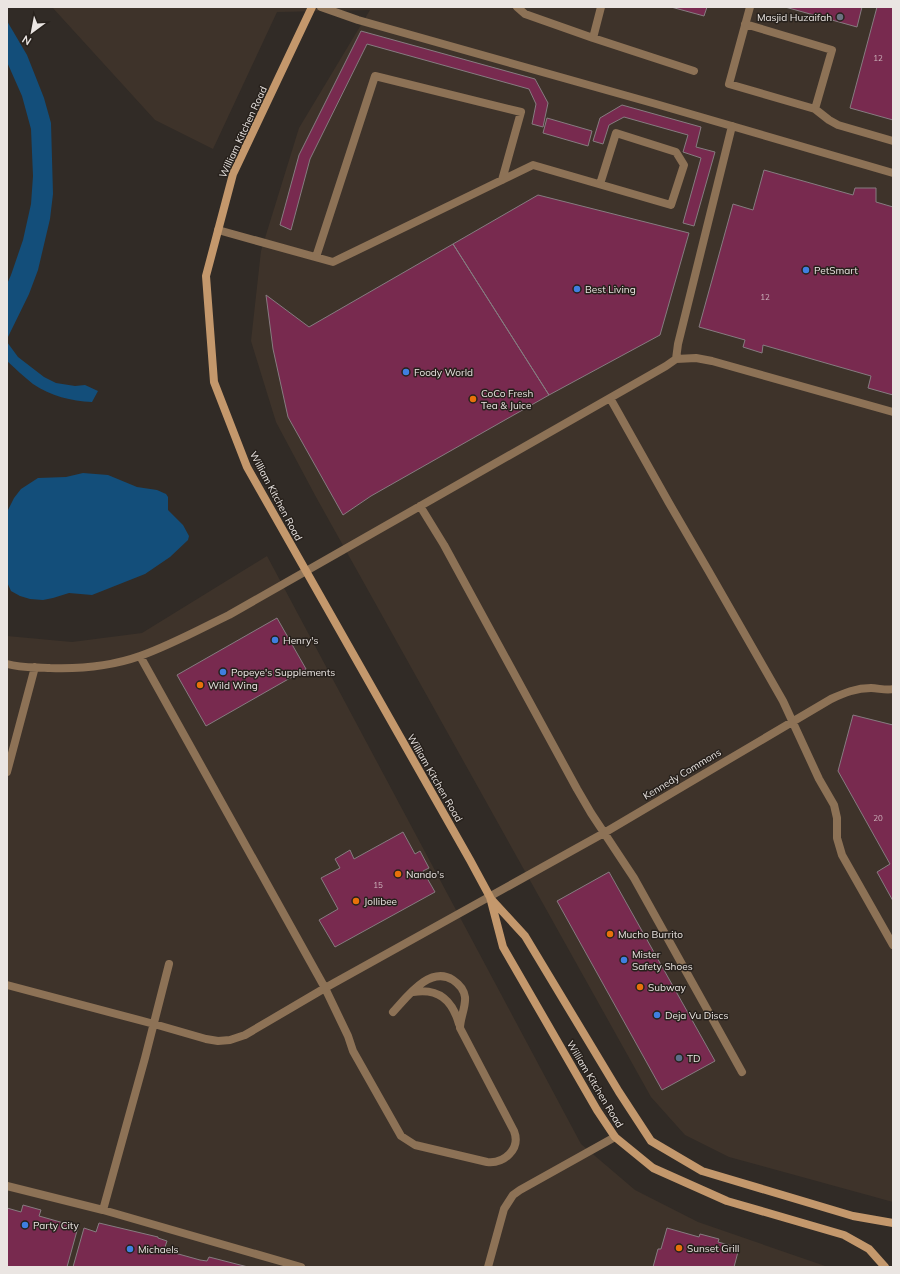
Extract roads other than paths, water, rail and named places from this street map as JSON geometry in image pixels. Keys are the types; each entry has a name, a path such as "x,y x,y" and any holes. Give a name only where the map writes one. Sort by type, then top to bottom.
{"street":[{"name":"William Kitchen Road","path":"312,7 233,174 206,276 214,382 247,467 490,897 525,936 619,1092 651,1141 702,1171 853,1216 893,1223"},
{"name":"William Kitchen Road","path":"490,897 503,947 597,1110 615,1137 653,1168 727,1202 844,1235 868,1249 885,1267"}],"lane":[{"path":"321,7 358,20 893,173"},
{"path":"517,7 525,14 694,71"},
{"path":"593,38 601,7"},
{"path":"750,7 729,84 815,109 838,126 893,141"},
{"path":"746,24 832,50 815,109"},
{"path":"316,257 374,76 521,112 502,180"},
{"path":"676,359 678,344 732,126"},
{"path":"218,230 333,262 533,165 671,205 684,165 676,152 616,133 600,184"},
{"path":"7,664 18,667 63,668 94,666 140,656 178,639 229,615 676,359 696,358 707,360 893,412"},
{"path":"610,398 783,701 819,778 834,805 837,818 837,838 842,855 893,946"},
{"path":"420,506 448,552 577,789 634,878 742,1072"},
{"path":"140,656 325,988 348,1036 353,1051 401,1136 415,1145 465,1158 493,1163 498,1161 510,1154 513,1150 516,1136 460,1028 454,1009 445,999 435,993 420,991 413,992"},
{"path":"7,772 36,667"},
{"name":"Kennedy Commons","path":"7,985 206,1039 218,1041 230,1040 244,1035 325,988 604,833 831,699 844,693 866,688 882,688 892,691"},
{"path":"103,1210 170,964"},
{"path":"393,1012 423,982 437,976 449,978 464,992 465,1002 460,1020 460,1028"},
{"path":"488,1267 504,1209 513,1196 520,1190 615,1137"},
{"path":"7,1186 103,1210 301,1267"}],"water":[{"path":"7,21 27,55 44,98 51,123 53,194 50,219 38,270 29,294 7,339 7,284 23,240 31,204 33,176 31,129 22,96 7,62"},
{"path":"7,342 18,357 44,377 56,383 75,386 85,385 98,391 92,402 61,397 47,392 33,384 7,361"},
{"path":"83,473 108,475 137,487 157,490 166,494 168,497 168,510 183,525 189,536 188,540 170,557 145,574 92,595 69,593 43,600 30,599 11,591 7,582 7,518 8,510 14,498 21,489 38,478 66,477"}],"place":[{"name":"Masjid Huzaifah","path":"840,17"},
{"name":"PetSmart","path":"806,270"},
{"name":"Best Living","path":"577,289"},
{"name":"Foody World","path":"406,372"},
{"name":"CoCo Fresh Tea & Juice","path":"473,399"},
{"name":"Henry's","path":"275,640"},
{"name":"Popeye's Supplements","path":"223,672"},
{"name":"Wild Wing","path":"200,685"},
{"name":"Nando's","path":"398,874"},
{"name":"Jollibee","path":"356,901"},
{"name":"Mucho Burrito","path":"610,934"},
{"name":"Mister Safety Shoes","path":"624,960"},
{"name":"Subway","path":"640,987"},
{"name":"Deja Vu Discs","path":"657,1015"},
{"name":"TD","path":"679,1058"},
{"name":"Party City","path":"25,1225"},
{"name":"Sunset Grill","path":"679,1248"},
{"name":"Michaels","path":"130,1249"}]}
